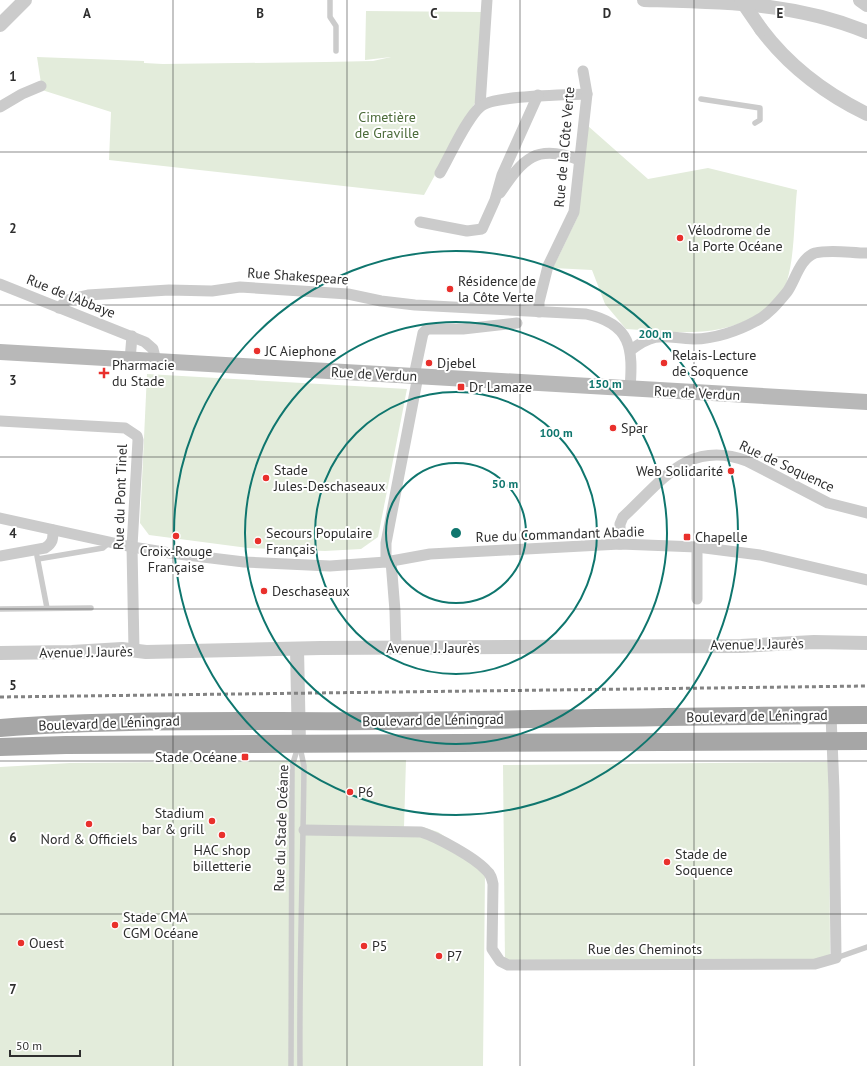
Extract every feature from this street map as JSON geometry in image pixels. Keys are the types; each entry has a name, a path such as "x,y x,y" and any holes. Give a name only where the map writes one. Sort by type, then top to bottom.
{"main road":[{"name":"Rue de Verdun","path":"0,352 867,402"},
{"name":"Boulevard de Léningrad","path":"0,728 62,723 162,720 299,722 867,714"},
{"name":"Boulevard de Léningrad","path":"0,747 867,741"}],"street":[{"path":"0,25 25,0"},
{"path":"440,173 471,118 480,106 487,0"},
{"path":"644,0 678,0 753,4 809,14 867,32"},
{"path":"742,0 760,29 775,47 821,87 850,106 867,114"},
{"path":"860,0 867,5"},
{"name":"Rue de la Côte Verte","path":"539,312 538,302 548,266 574,212 586,94 583,70"},
{"path":"0,107 22,94 41,86"},
{"path":"480,106 492,102 538,95 586,94"},
{"path":"496,200 502,175 538,95"},
{"path":"420,222 477,231 482,230 496,200 516,170 525,161 534,156 554,153 579,160"},
{"path":"631,350 644,340 652,337 663,336 694,339 707,338 734,331 755,322 773,309 787,291 807,258 814,254 824,252 867,253"},
{"name":"Rue de l'Abbaye","path":"0,284 145,342 154,348 156,361"},
{"name":"Rue Shakespeare","path":"59,308 67,300 88,294 169,290 212,291 240,287 348,294 382,301 415,305 539,312"},
{"path":"539,312 586,314 609,321 619,329 626,338 631,350 630,389"},
{"path":"396,648 395,611 386,543 423,333 427,329 463,329 517,323"},
{"path":"130,360 132,336"},
{"name":"Rue du Pont Tinel","path":"0,421 125,428 137,436 132,547 134,650"},
{"name":"Rue de Soquence","path":"620,544 620,524 623,517 680,465 694,458 717,454 734,456 747,461 828,503 867,513"},
{"name":"Rue du Commandant Abadie","path":"0,518 132,547 244,562 330,566 389,562 430,554 620,544 697,547 760,555 867,580"},
{"path":"0,556 37,555 51,545 53,540 53,530"},
{"path":"697,547 698,599"},
{"name":"Avenue J. Jaurès","path":"0,653 72,652 122,649 146,652 396,648 741,646 814,642 867,643"},
{"path":"297,649 299,745"},
{"path":"831,714 833,742 836,958"},
{"name":"Rue des Cheminots","path":"304,830 421,832 439,839 486,869 493,884 492,949 500,961 508,965 815,964 836,958"}],"lane":[{"path":"330,0 330,17 336,26 336,51"},
{"path":"701,99 760,108 760,120 755,123"},
{"path":"46,608 37,555 103,548 110,542"},
{"path":"0,609 91,608"},
{"name":"Rue du Stade Océane","path":"299,745 304,766 303,927 300,967 300,1066"},
{"name":"Rue du Stade Océane","path":"291,1066 292,766 299,745"},
{"path":"836,958 867,947"}],"green space":[{"name":"Cimetière de Graville","path":"366,11 483,12 476,101 424,195 109,160 111,112 42,90 37,57 144,61 144,63 163,64 373,61 391,57 365,60"},
{"name":"Vélodrome de la Porte Océane","path":"588,126 648,179 708,168 797,190 790,271 782,292 775,301 757,315 742,323 726,328 693,332 626,329 605,304 592,270 553,268 578,216"},
{"name":"Stade Jules-Deschaseaux","path":"147,374 407,389 378,537 361,549 325,551 248,548 149,535 140,523"},
{"path":"406,760 404,827 423,827 438,832 477,857 485,874 483,1066 0,1066 0,767 70,763"},
{"name":"Stade de Soquence","path":"829,762 830,960 505,963 503,765"}],"railway":[{"path":"0,697 867,686"}],"place":[{"name":"Vélodrome de la Porte Océane","path":"680,238"},
{"name":"Résidence de la Côte Verte","path":"450,289"},
{"name":"JC Aiephone","path":"257,351"},
{"name":"Djebel","path":"429,363"},
{"name":"Relais-Lecture de Soquence","path":"664,363"},
{"name":"Pharmacie du Stade","path":"104,373"},
{"name":"Dr Lamaze","path":"461,387"},
{"name":"Spar","path":"613,428"},
{"name":"Web Solidarité","path":"731,471"},
{"name":"Stade Jules-Deschaseaux","path":"266,478"},
{"name":"Croix-Rouge Française","path":"176,536"},
{"name":"Chapelle","path":"687,537"},
{"name":"Secours Populaire Français","path":"258,541"},
{"name":"Deschaseaux","path":"264,591"},
{"name":"Stade Océane","path":"245,757"},
{"name":"P6","path":"350,792"},
{"name":"Stadium bar & grill","path":"212,821"},
{"name":"Nord & Officiels","path":"89,824"},
{"name":"HAC shop billetterie","path":"222,835"},
{"name":"Stade de Soquence","path":"667,862"},
{"name":"Stade CMA CGM Océane","path":"115,925"},
{"name":"Ouest","path":"21,943"},
{"name":"P5","path":"364,946"},
{"name":"P7","path":"439,956"}]}
